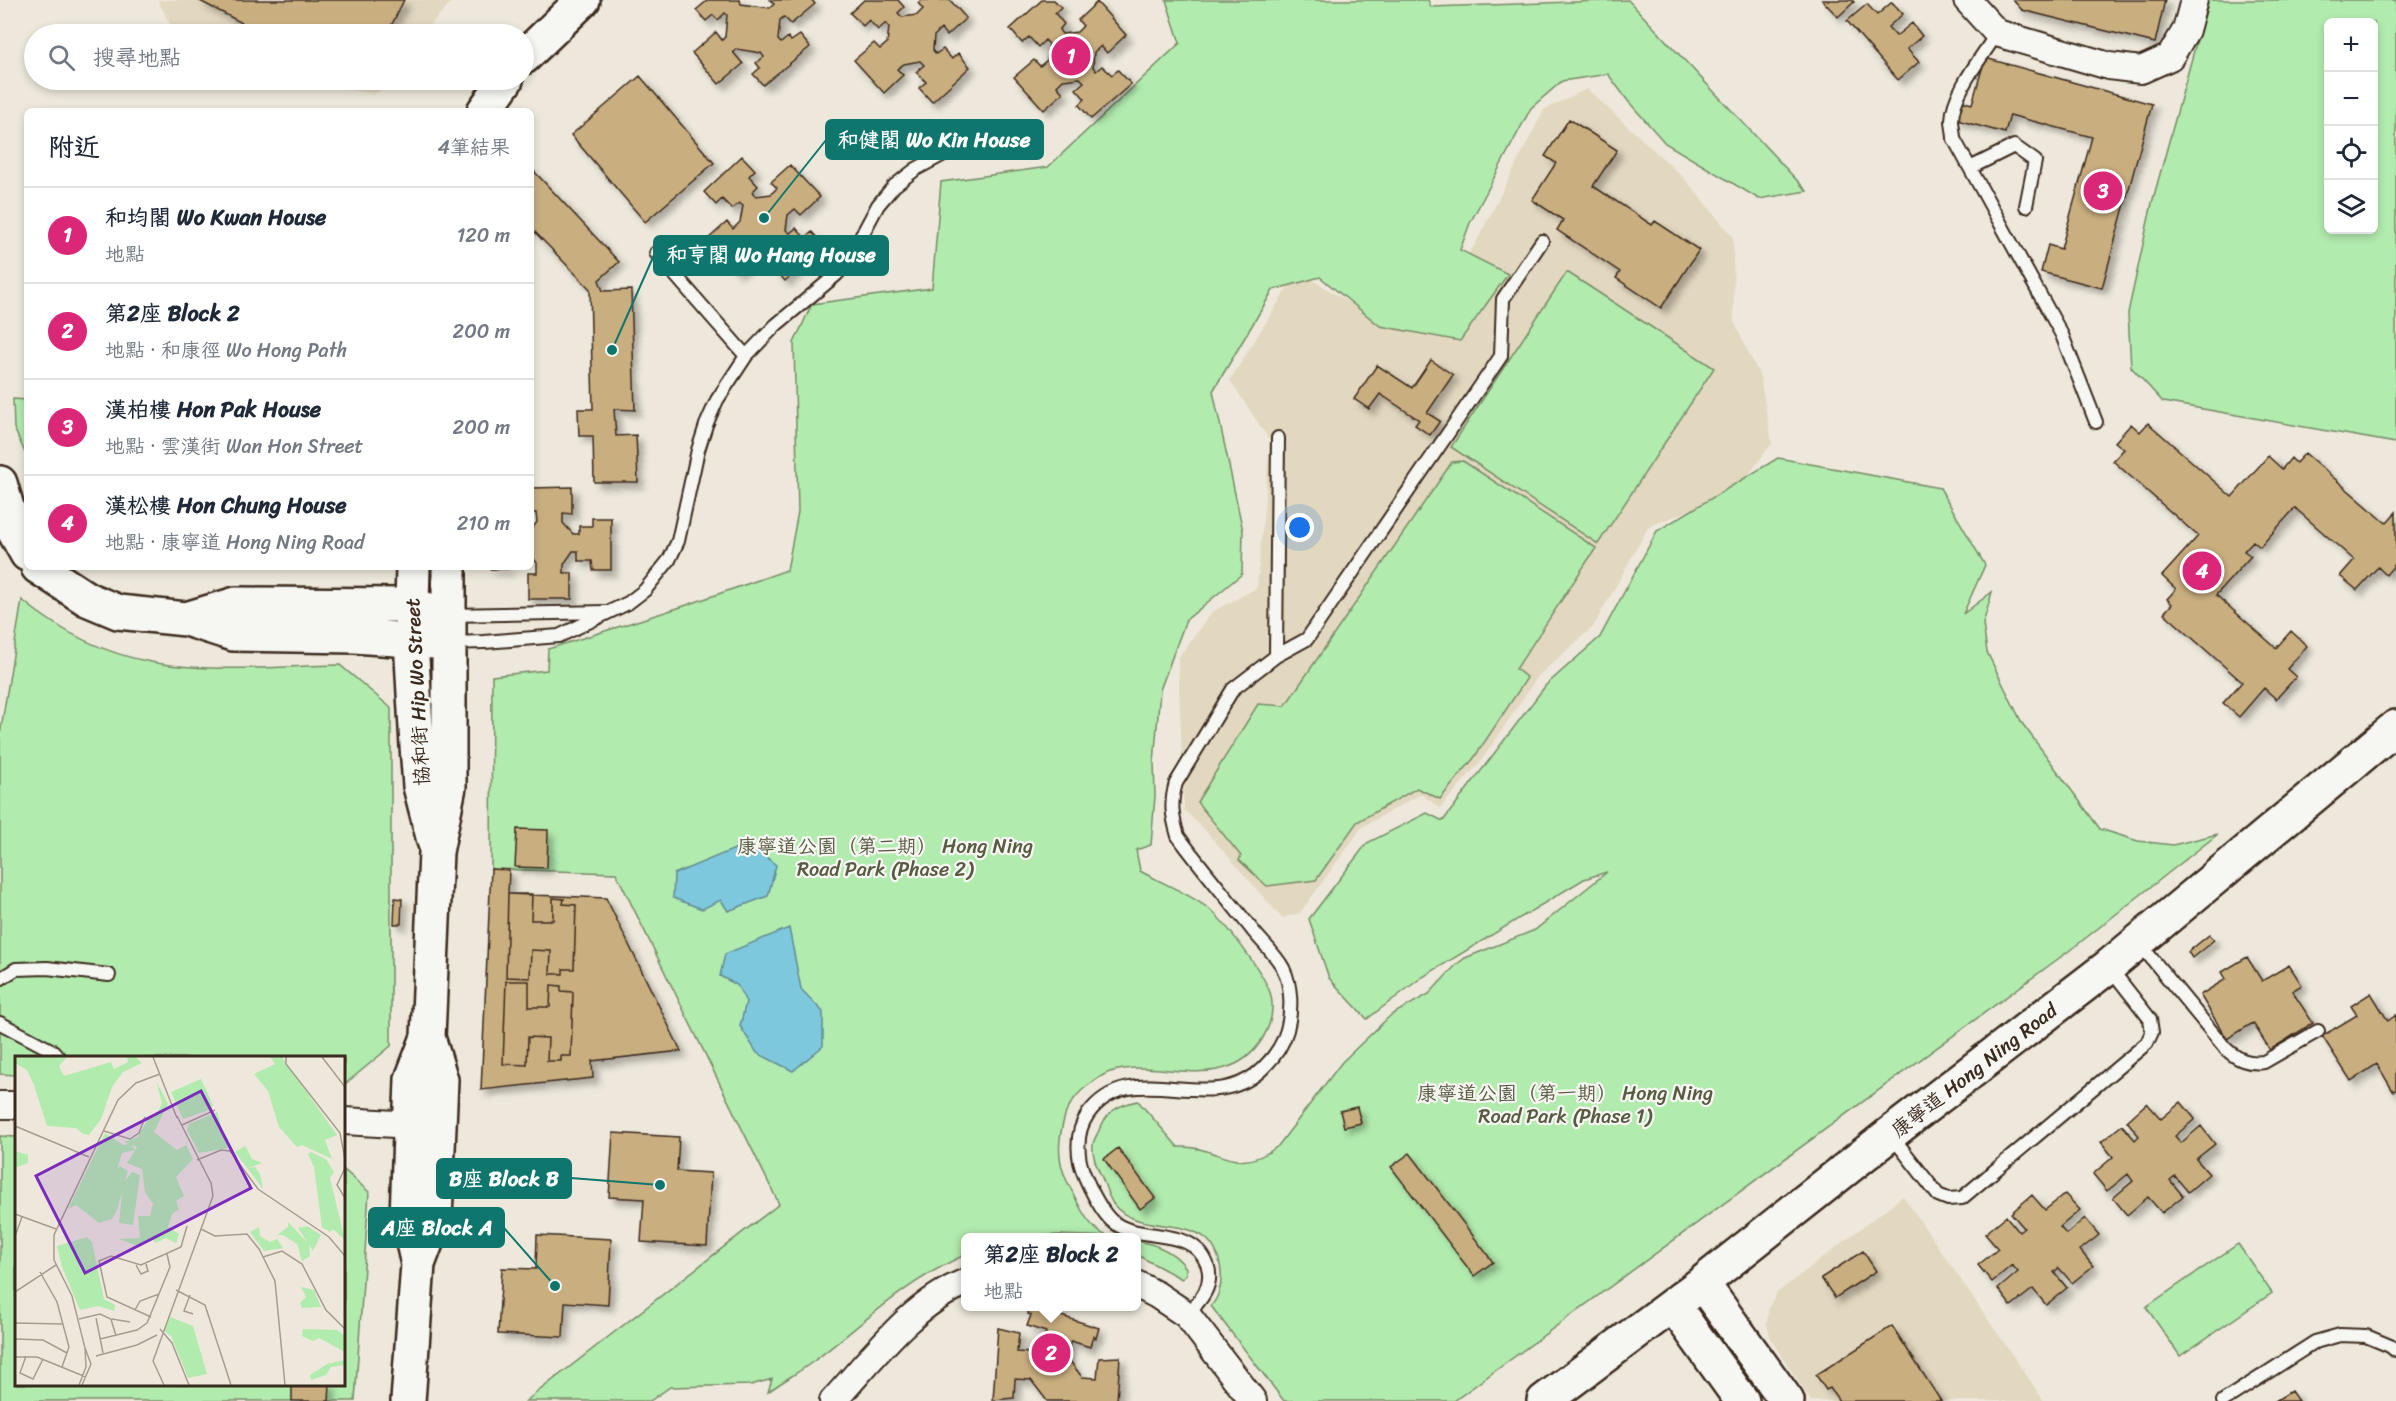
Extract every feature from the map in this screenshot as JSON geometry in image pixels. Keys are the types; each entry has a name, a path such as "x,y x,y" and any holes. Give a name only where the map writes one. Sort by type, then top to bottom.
{"main road":[{"path":"534,47 583,0"},
{"path":"486,108 499,90"},
{"path":"0,483 14,531 24,549"},
{"path":"43,570 87,599 118,612 186,619 233,634 355,636 411,640 449,629"},
{"name":"協和街 Hip Wo Street","path":"413,570 411,640 420,786 436,852"},
{"name":"協和街 Hip Wo Street","path":"408,1401 418,1264 407,1217 425,1126 412,1079 428,1037 436,852 449,787 449,570"},
{"path":"186,619 236,604 411,605 449,629"},
{"name":"康寧道 Hong Ning Road","path":"1544,1401 1702,1283 1890,1134 2109,966 2396,727"},
{"path":"1702,1283 1786,1401"},
{"path":"1673,1305 1742,1401"}],"street":[{"path":"1967,0 1997,33 2109,66 2141,70 2170,57 2186,30 2194,0"},
{"path":"345,1121 425,1126"},
{"path":"833,1401 903,1326 928,1303 961,1285"},
{"path":"1141,1286 1157,1294 1187,1316 1253,1401"}],"lane":[{"path":"1997,33 1968,78 1952,118 1954,139 2062,335 2096,422"},
{"path":"449,629 484,642 559,636 611,612 645,590 669,560 678,541 706,425 717,400 746,356 776,325 836,275 847,263 878,205 894,186 916,169 944,154 997,142"},
{"path":"1970,168 2014,146 2035,161 2026,206"},
{"path":"1187,1316 1205,1294 1209,1280 1208,1266 1201,1253 1190,1243 1177,1238 1126,1230 1108,1218 1080,1164 1078,1142 1084,1121 1097,1102 1115,1091 1137,1086 1201,1091 1222,1089 1243,1083 1261,1071 1275,1056 1285,1037 1290,1017 1290,995 1282,968 1178,836 1171,814 1171,798 1176,783 1233,689 1276,656 1307,639 1501,356 1503,299 1542,241"},
{"path":"656,253 746,356"},
{"path":"1276,656 1278,438"},
{"path":"449,629 611,612"},
{"path":"2138,942 2226,1049 2240,1059 2254,1063 2264,1062 2318,1031"},
{"path":"1890,1134 1938,1195 1948,1199 1962,1198 2147,1043 2152,1032 2150,1019 2109,966"},
{"path":"0,979 16,969 47,968 109,975"},
{"path":"0,1023 53,1051 57,1056"},
{"path":"2223,1401 2323,1339 2340,1335 2366,1336 2396,1351"}],"shaded area":[{"path":"158,0 453,0 431,24 170,24"},
{"path":"1587,89 1684,178 1733,237 1734,322 1760,377 1772,443 1744,481 1712,502 1649,526 1593,627 1538,676 1481,761 1440,808 1421,794 1362,827 1300,913 1282,918 1204,829 1184,810 1178,658 1212,612 1257,588 1270,441 1230,380 1298,271 1374,318 1448,279 1475,245 1544,110"},
{"path":"351,90 381,90 373,94"},
{"path":"1903,1196 2044,1401 1811,1401 1771,1339 1767,1324 1769,1307 1777,1293"}],"green space":[{"name":"康寧道公園（第二期） Hong Ning Road Park (Phase 2)","path":"1166,0 1428,0 1431,7 1628,0 1807,191 1759,199 1665,143 1608,74 1562,81 1531,108 1470,223 1460,250 1508,274 1460,341 1380,326 1320,277 1273,290 1213,391 1243,531 1242,574 1186,620 1160,690 1151,845 1136,850 1140,871 1183,893 1215,914 1244,949 1262,976 1271,996 1272,1007 1268,1028 1257,1047 1240,1061 1217,1070 1202,1072 1140,1068 1110,1072 1086,1087 1074,1099 1062,1127 1061,1166 1084,1214 1101,1233 961,1233 961,1257 905,1290 814,1361 768,1392 772,1379 751,1385 670,1387 650,1401 526,1401 779,1204 616,873 491,869 492,676 547,670 548,649 681,607 787,570 798,512 794,343 812,304 932,288 941,182 1048,167 1180,43"},
{"path":"2208,0 2396,0 2396,443 2163,402 2131,367 2128,313 2152,203"},
{"path":"1567,272 1714,368 1598,544 1451,447"},
{"path":"13,399 24,400 24,450 14,428"},
{"name":"康寧道公園（第一期） Hong Ning Road Park (Phase 1)","path":"1778,458 1940,488 1985,565 1963,614 1992,592 1983,624 1987,652 2022,723 2100,829 2138,841 2173,845 2218,834 2073,948 1454,1401 1284,1401 1211,1306 1219,1290 1221,1272 1216,1251 1206,1238 1192,1231 1142,1221 1127,1215 1112,1203 1093,1154 1093,1143 1100,1128 1115,1109 1138,1101 1178,1147 1193,1148 1238,1160 1250,1160 1263,1155 1278,1146 1342,1062 1391,1015 1429,994 1465,958 1535,930 1607,872 1584,879 1421,978 1367,1019 1329,978 1309,919 1367,843 1427,813 1443,821 1546,685 1600,637 1657,531"},
{"path":"1463,461 1596,548 1516,669 1527,678 1474,758 1440,799 1417,788 1357,822 1316,880 1267,886 1239,860 1241,856 1197,802 1258,704 1285,706 1452,462"},
{"path":"22,600 60,627 98,646 135,659 173,666 212,668 340,665 391,708 391,1046 345,1084 345,1056 15,1056 15,1075 0,1074 0,735"},
{"path":"0,1136 15,1137 15,1386 345,1386 345,1171 369,1192 355,1401 0,1401"},
{"path":"1141,1242 1170,1253 1181,1262 1186,1268 1186,1275 1182,1279 1141,1257"},
{"path":"2238,1244 2272,1293 2180,1356 2146,1307"}],"water":[{"path":"749,843 776,865 768,896 728,911 721,900 702,909 673,898 674,874"},
{"path":"789,928 801,989 823,1012 823,1046 793,1071 757,1053 740,1026 746,1002 737,985 720,976 725,954"}],"building":[{"path":"198,0 404,0 392,24 244,24"},
{"path":"708,0 740,0 741,4 770,8 774,4 770,0 812,0 815,4 791,24 784,17 780,20 778,40 781,43 788,37 791,41 800,35 810,47 763,85 753,74 760,68 756,63 764,57 761,53 736,49 733,52 743,64 719,84 692,53 716,32 722,40 725,37 727,15 725,13 718,20 713,15 706,21 696,10"},
{"path":"864,0 898,0 904,7 898,13 902,17 917,15 923,9 918,3 921,0 950,0 966,18 947,36 941,29 934,36 933,50 936,54 943,49 952,59 958,53 970,67 932,102 919,88 926,82 916,72 924,65 920,61 904,64 897,69 903,75 884,93 854,60 874,43 880,49 887,43 889,27 886,23 878,30 869,20 863,26 850,13"},
{"path":"1042,0 1054,0 1061,7 1055,13 1064,24 1059,30 1062,34 1077,32 1083,26 1078,20 1097,2 1126,35 1107,53 1101,46 1094,52 1093,67 1096,71 1102,66 1112,75 1118,70 1131,84 1091,119 1079,105 1085,99 1076,89 1084,82 1080,78 1063,80 1057,86 1063,93 1044,110 1014,77 1034,60 1040,66 1047,60 1049,44 1045,40 1038,47 1029,37 1022,43 1010,29"},
{"path":"1822,0 1852,0 1854,2 1838,17"},
{"path":"2013,0 2165,0 2155,43 2022,10"},
{"path":"1892,2 1903,14 1888,27 1896,36 1912,23 1922,36 1907,49 1919,62 1898,80 1847,21 1867,4 1877,15"},
{"path":"1985,58 2152,104 2102,288 2041,272 2048,245 2061,249 2092,137 2010,115 2005,133 1957,120 1962,101 1972,104"},
{"path":"640,76 714,163 645,222 571,135"},
{"path":"1569,119 1617,150 1593,186 1652,225 1655,221 1699,250 1661,308 1616,278 1620,272 1557,230 1563,220 1532,200 1556,163 1545,156"},
{"path":"742,156 755,170 749,176 758,186 752,192 756,196 771,194 777,188 771,182 790,165 820,197 801,215 795,209 788,215 786,230 790,233 796,228 805,238 812,232 824,246 785,281 773,267 779,261 770,251 777,244 773,240 757,243 751,249 757,255 737,272 708,239 727,222 733,229 740,222 743,206 739,203 732,209 722,199 716,205 704,192"},
{"path":"534,171 619,262 599,280 603,291 631,290 635,410 614,409 616,436 636,435 638,482 594,482 593,436 579,436 578,409 593,409 590,289 534,231"},
{"path":"1431,360 1453,375 1427,413 1440,421 1430,435 1415,425 1419,420 1380,394 1369,409 1354,399 1377,365 1412,388"},
{"path":"2148,423 2232,497 2268,456 2282,469 2291,458 2296,463 2305,453 2386,523 2396,512 2396,563 2386,575 2378,567 2357,590 2340,576 2354,560 2295,508 2260,547 2253,541 2244,551 2251,556 2216,595 2276,648 2291,631 2307,646 2287,669 2296,677 2276,699 2264,688 2239,717 2223,703 2242,682 2164,613 2172,604 2167,599 2176,589 2162,576 2198,536 2113,461 2124,449 2115,442 2131,424 2140,432"},
{"path":"572,487 572,514 563,513 563,523 573,534 579,534 579,526 592,526 592,518 611,518 611,570 593,570 592,561 578,561 578,551 573,551 564,564 564,573 572,573 572,599 528,599 528,573 537,573 537,563 534,559 534,526 537,522 536,513 534,513 534,488"},
{"path":"517,829 548,830 547,868 515,867"},
{"path":"491,869 509,870 508,894 606,898 681,1051 592,1061 593,1078 481,1090"},
{"path":"508,894 532,894 531,920 553,920 553,898 564,899 563,904 576,905 574,969 563,969 563,974 550,974 551,951 531,950 530,978 506,977"},
{"path":"395,898 402,899 401,924 394,924"},
{"path":"2209,935 2214,940 2192,958 2188,952"},
{"path":"2247,957 2262,981 2289,965 2302,985 2292,991 2313,1023 2270,1050 2253,1023 2227,1039 2200,995 2226,979 2222,972"},
{"path":"506,981 529,981 529,1007 550,1007 551,985 561,986 561,991 573,992 571,1056 561,1056 561,1061 547,1061 548,1038 528,1037 527,1065 503,1064"},
{"path":"2371,993 2388,1021 2396,1015 2396,1090 2393,1091 2377,1064 2351,1081 2322,1036 2357,1015 2351,1006"},
{"path":"2181,1102 2195,1119 2175,1136 2181,1143 2201,1126 2215,1144 2196,1159 2209,1174 2188,1192 2175,1176 2170,1180 2183,1196 2162,1213 2148,1197 2127,1215 2113,1198 2133,1181 2128,1174 2107,1191 2093,1174 2113,1157 2101,1142 2122,1125 2135,1140 2139,1136 2127,1121 2147,1103 2161,1119"},
{"path":"1357,1107 1361,1123 1344,1127 1340,1111"},
{"path":"613,1133 679,1137 677,1171 711,1173 707,1246 641,1242 644,1199 609,1197"},
{"path":"1118,1148 1155,1198 1140,1209 1104,1159"},
{"path":"1410,1153 1493,1262 1474,1276 1391,1167"},
{"path":"2065,1194 2080,1210 2060,1227 2066,1234 2085,1218 2099,1235 2080,1250 2093,1266 2072,1283 2059,1268 2054,1272 2067,1288 2046,1305 2033,1289 2011,1306 1998,1289 2018,1272 2012,1265 1992,1282 1978,1265 1998,1249 1985,1234 2006,1216 2019,1232 2024,1228 2011,1213 2032,1195 2045,1210"},
{"path":"537,1235 611,1239 608,1305 565,1302 563,1337 498,1334 502,1268 536,1269"},
{"path":"1863,1251 1876,1271 1835,1298 1821,1278"},
{"path":"1029,1311 1046,1311 1099,1328 1096,1338 1093,1336 1090,1347 1071,1341 1066,1356 1082,1377 1097,1378 1099,1358 1120,1357 1117,1401 1047,1401 1031,1380 1015,1379 1014,1398 993,1400 998,1328 1019,1333 1017,1352 1033,1353 1041,1347 1046,1332 1027,1326 1031,1315 1028,1314"},
{"path":"1892,1326 1941,1401 1839,1401 1830,1388 1826,1390 1816,1375"},
{"path":"292,1386 330,1386 329,1401 292,1401"},
{"path":"2291,1391 2298,1401 2275,1401"}],"place":[{"name":"和均閣 Wo Kwan House","path":"1071,56"},
{"name":"漢柏樓 Hon Pak House","path":"2103,191"},
{"name":"和健閣 Wo Kin House","path":"764,218"},
{"name":"和亨閣 Wo Hang House","path":"612,350"},
{"name":"漢松樓 Hon Chung House","path":"2202,571"},
{"name":"B座 Block B","path":"660,1185"},
{"name":"A座 Block A","path":"555,1286"},
{"name":"第2座 Block 2","path":"1051,1353"}]}
